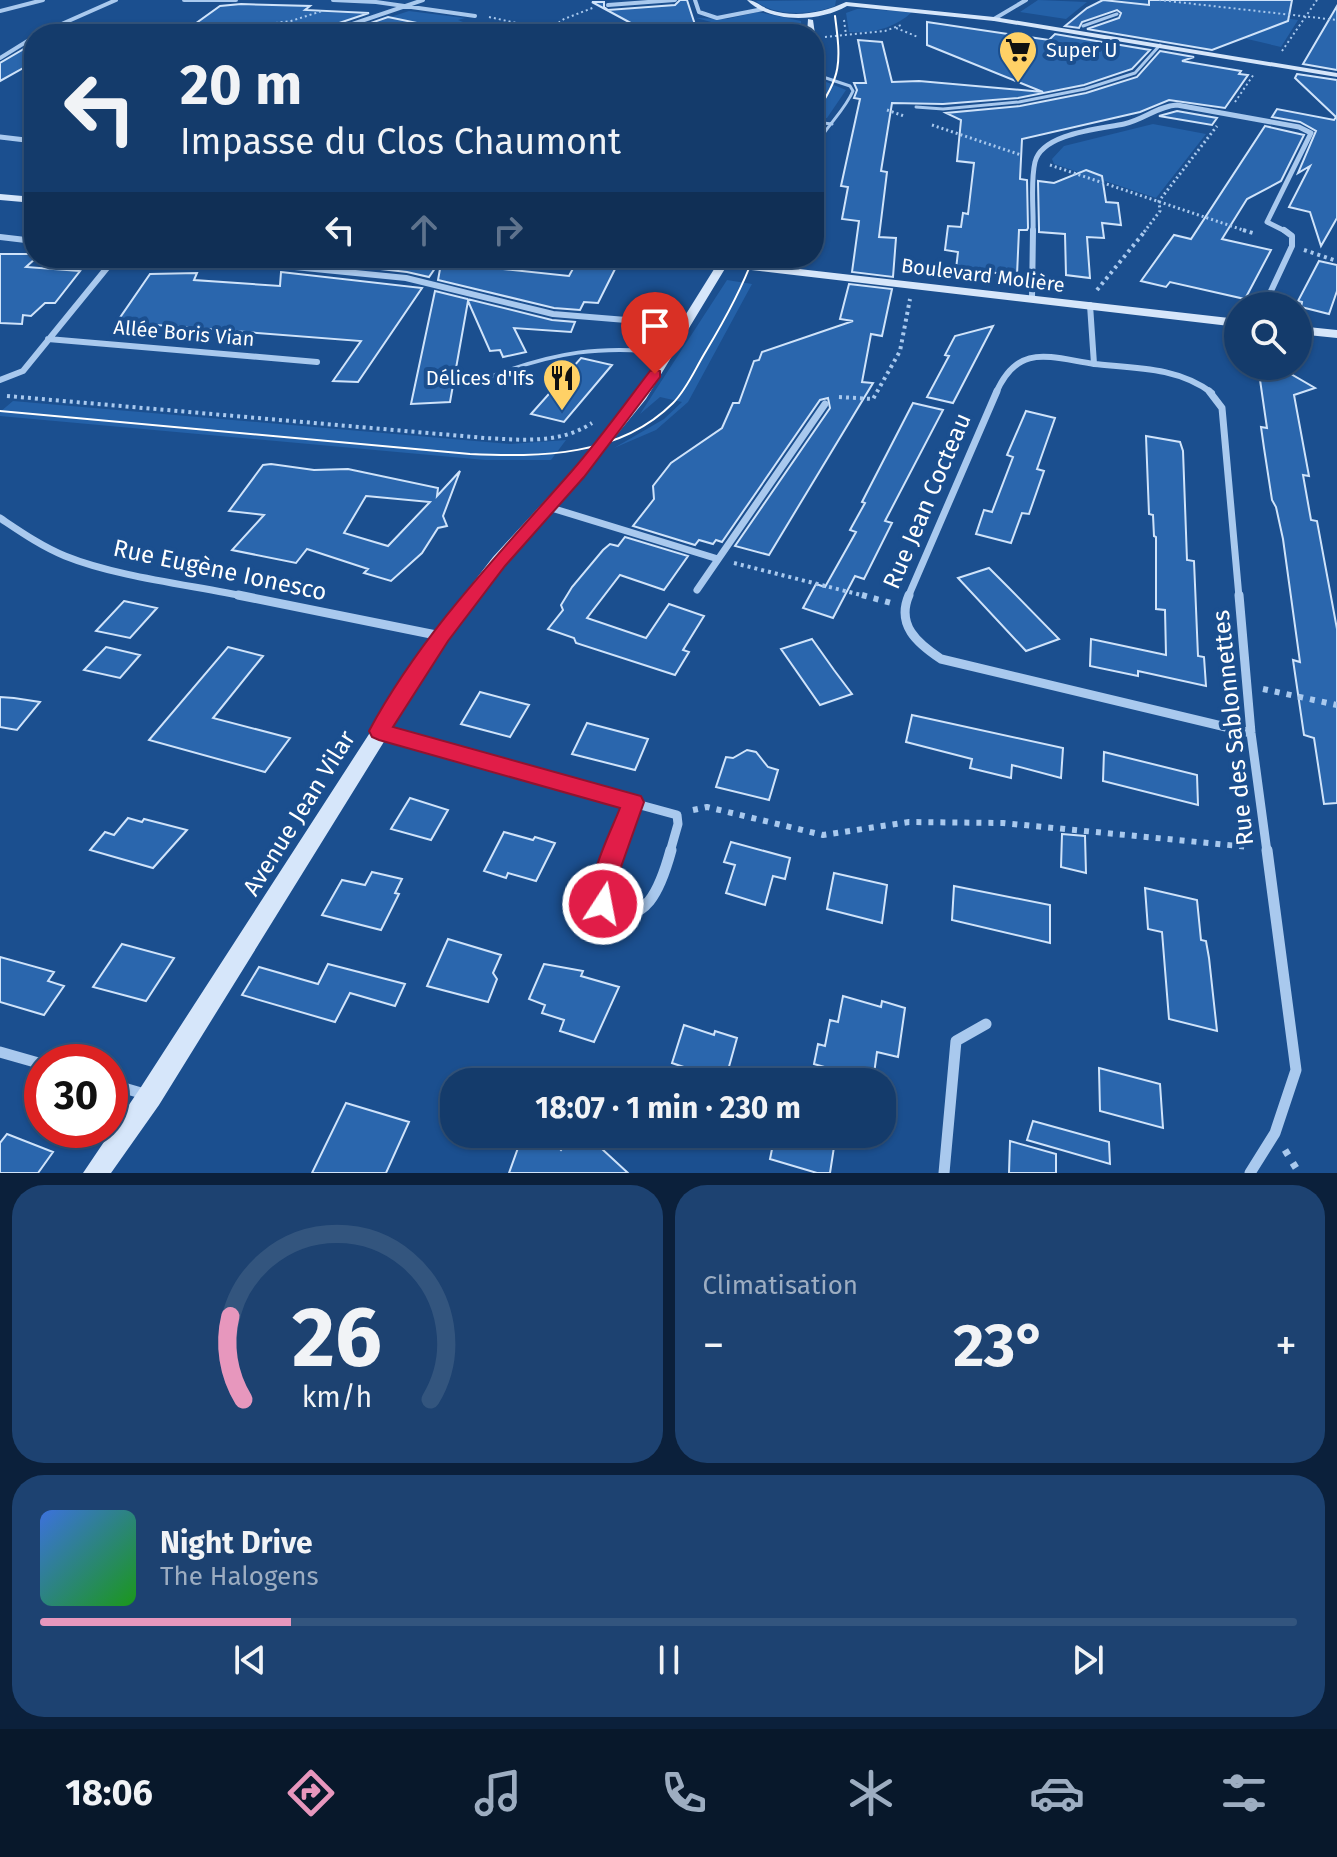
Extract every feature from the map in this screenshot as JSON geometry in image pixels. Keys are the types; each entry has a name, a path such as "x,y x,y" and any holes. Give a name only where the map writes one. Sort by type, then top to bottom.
{"main road":[{"path":"750,0 763,9 810,20 819,14"},
{"path":"789,14 819,14 838,10 846,2 994,19 1337,73"},
{"path":"810,20 810,24"},
{"path":"0,197 24,199"},
{"name":"Avenue Jean Vilar","path":"96,1173 150,1096 441,636 499,561 641,396 720,268"},
{"name":"Boulevard Molière","path":"808,268 913,285 1224,321"},
{"path":"1312,331 1337,334"}],"street":[{"path":"0,11 43,0"},
{"path":"59,24 116,0"},
{"path":"184,0 236,0"},
{"path":"333,0 475,16"},
{"path":"352,24 423,0"},
{"path":"608,5 675,0"},
{"path":"695,0 704,16 730,17 763,9"},
{"path":"994,19 1026,0"},
{"path":"0,58 24,43"},
{"path":"1032,298 1035,160 1042,149 1074,135 1142,119 1164,105 1299,127 1311,133 1267,222 1292,236 1292,246 1271,292"},
{"path":"0,137 24,140"},
{"path":"0,237 24,240"},
{"path":"0,380 23,371 107,268"},
{"path":"304,268 406,278 553,314 687,325"},
{"path":"1090,305 1094,364"},
{"name":"Allée Boris Vian","path":"48,339 317,362"},
{"name":"Rue Jean Cocteau","path":"1094,364 1036,359 1015,362 1009,367 904,606 903,622 919,644 941,659 1251,733"},
{"name":"Rue des Sablonnettes","path":"1094,364 1172,375 1194,382 1218,398 1222,408 1251,733 1296,1070 1275,1133 1250,1173"},
{"path":"697,590 825,404"},
{"path":"548,507 718,559"},
{"name":"Rue Eugène Ionesco","path":"0,518 37,543 102,567 441,636"},
{"path":"379,731 633,802 677,815 678,824 654,899 642,910 620,914 603,904 603,884 633,802"},
{"path":"944,1173 956,1041 986,1024"},
{"path":"0,1052 24,1059"},
{"path":"128,1089 150,1096"}],"lane":[{"path":"1083,26 1117,14"},
{"path":"916,107 958,108 1019,102 1085,89 1135,73 1160,45"},
{"path":"824,78 853,88 847,105 824,134"},
{"path":"824,123 832,124"},
{"path":"490,377 533,359 597,346 669,353"}],"path":[{"path":"1159,0 1337,20"},
{"path":"1285,48 1317,0"},
{"path":"267,24 291,21 349,1"},
{"path":"489,17 521,24"},
{"path":"561,24 565,21"},
{"path":"835,43 830,36 846,35 879,31 904,23 895,28 846,35"},
{"path":"895,28 918,37"},
{"path":"1090,305 1093,295 1160,211 1159,201 1257,70"},
{"path":"887,110 916,120"},
{"path":"931,125 1027,157"},
{"path":"1042,162 1337,261"},
{"path":"825,404 833,397 873,399 900,351 913,285"},
{"path":"5,402 10,396 516,439 571,434 590,425 599,414"},
{"path":"718,559 904,606"},
{"path":"1247,686 1337,705"},
{"path":"677,815 707,807 823,835 909,822 1003,823 1267,849"}],"shaded area":[{"path":"836,0 835,6 805,13 773,10 756,1"},
{"path":"1038,0 1087,2 1066,19 1020,12"},
{"path":"1116,0 1150,0 1298,20 1281,47 1243,38 1163,7"},
{"path":"857,9 912,12 883,29 849,32 846,13"},
{"path":"409,11 465,18 458,20 463,22 460,24 369,24"},
{"path":"758,12 801,21 801,24 719,24 696,18 727,19"},
{"path":"824,81 846,90 824,118"},
{"path":"1153,124 1206,134 1156,198 1054,164 1052,159 1064,146"},
{"path":"727,280 752,284 688,402 656,430 614,448 664,419 682,402 660,397 640,414"},
{"path":"13,401 510,444 566,440 551,460 485,460 0,416 0,412"}],"building":[{"path":"680,0 687,0 695,24 633,24 592,2 604,2 608,10 675,5"},
{"path":"1103,0 1149,5 1149,0 1292,0 1288,21 1212,50 1087,29 1119,18 1121,13 1117,10 1082,22 1079,28 1065,26 1087,8"},
{"path":"220,6 310,6 305,10 369,13 336,24 195,24"},
{"path":"1337,6 1337,70 1303,64"},
{"path":"388,17 422,24 368,24"},
{"path":"927,22 1049,40 1055,34 1150,50 1132,69 1084,85 1018,98 943,104 892,103 881,171 887,172 879,237 896,238 893,277 852,272 859,221 842,219 848,187 841,186 860,99 854,98 857,90 854,83 866,83 858,40 882,42 892,82 919,81 1043,92 927,45"},
{"path":"24,49 24,68 0,81 0,63"},
{"path":"1160,51 1194,57 1182,61 1241,71 1239,74 1248,75 1225,108 1169,100 1140,112 1022,139 1020,179 1027,180 1028,228 1019,230 1017,275 956,269 958,252 945,250 948,226 961,227 963,213 968,214 974,163 957,161 961,120 946,113 1020,106 1086,93 1137,77"},
{"path":"1297,74 1337,80 1337,218 1321,246 1310,212 1289,207 1310,166 1298,173 1316,131 1300,122 1272,117 1277,109 1334,120 1336,117 1295,78"},
{"path":"1177,111 1217,118 1212,125 1159,116"},
{"path":"1265,126 1304,135 1281,181 1247,199 1222,239 1271,250 1249,292 1224,294 1170,282 1166,287 1141,281 1174,235 1191,239"},
{"path":"1086,170 1102,176 1106,202 1118,203 1121,225 1102,223 1104,238 1087,237 1090,278 1066,275 1065,234 1039,232 1038,181 1054,183"},
{"path":"0,254 24,254 24,268 80,271 55,303 45,303 31,316 23,315 22,324 0,323"},
{"path":"1319,261 1337,265 1337,291 1329,314 1312,310 1312,292 1303,292"},
{"path":"371,268 435,268 429,277"},
{"path":"440,268 493,268 569,276 573,268 616,268 598,303 584,302 580,310 554,308 438,280"},
{"path":"281,272 422,288 358,382 333,381 361,341 117,322 150,274 197,273 194,280 280,286"},
{"path":"849,284 892,289 882,336 871,334 862,382 873,383 769,555 735,546 830,408 828,398 820,400 722,542 716,540 713,544 699,540 695,545 633,526 654,499 653,486 671,463 722,428 733,403 739,403 754,361 759,360 762,352 853,321 840,319"},
{"path":"435,291 552,320 575,322 571,332 514,328 526,352 503,357 500,350 490,351 468,301 450,402 411,404"},
{"path":"993,326 953,403 927,397 949,356 945,355 955,336"},
{"path":"581,358 612,365 564,422 531,414"},
{"path":"1260,380 1301,380 1315,388 1294,395 1309,476 1303,475 1311,520 1317,521 1337,629 1337,803 1324,804 1314,738 1304,735 1293,660 1300,662 1283,539 1272,500 1261,427 1267,428"},
{"path":"913,403 943,410 885,521 892,523 864,579 855,576 833,618 803,608 816,584 825,587 856,532 850,530 865,503 862,502"},
{"path":"1026,411 1055,418 1037,469 1044,471 1029,514 1022,513 1011,543 976,534 984,510 992,512 1013,457 1007,455"},
{"path":"1146,436 1180,442 1183,451 1187,560 1194,561 1198,656 1204,657 1206,686 1138,671 1138,676 1090,666 1091,639 1166,655 1165,610 1156,609 1156,537 1153,515 1149,514"},
{"path":"263,465 314,470 348,469 438,488 437,496 460,471 443,516 447,526 438,528 422,553 391,581 364,573 368,569 307,549 296,563 232,550 264,515 229,511","holes":["366,496 430,502 388,546 344,533"]},
{"path":"625,537 688,556 664,590 620,575 587,618 646,638 669,604 704,616 683,650 689,652 675,675 576,643 574,638 548,629 563,610 561,605 572,587 603,550 610,544 618,546"},
{"path":"989,568 1059,639 1026,651 958,578"},
{"path":"124,601 157,608 130,638 96,631"},
{"path":"812,639 852,694 820,705 781,649"},
{"path":"106,647 140,655 120,678 84,670"},
{"path":"228,647 263,656 213,718 290,738 265,772 149,740"},
{"path":"480,692 529,705 510,737 461,724"},
{"path":"0,697 40,702 17,730 0,727"},
{"path":"912,715 1063,748 1061,778 1012,765 1011,778 970,768 972,759 906,742"},
{"path":"587,723 648,739 635,770 572,754"},
{"path":"747,750 756,752 768,767 778,770 769,800 716,787 726,757 733,758"},
{"path":"1104,752 1197,775 1198,805 1103,781"},
{"path":"410,798 448,810 431,840 391,829"},
{"path":"128,818 187,830 153,868 90,850 105,832 114,835"},
{"path":"504,832 555,843 536,881 508,873 506,878 484,871"},
{"path":"1062,834 1085,836 1086,873 1061,867"},
{"path":"731,842 790,858 785,879 773,876 765,905 726,893 735,865 724,862"},
{"path":"372,872 402,879 395,893 399,894 381,930 322,915 342,880 365,885"},
{"path":"834,873 887,885 882,923 827,909"},
{"path":"954,886 1050,905 1050,943 952,920"},
{"path":"1145,888 1197,900 1201,940 1206,941 1209,958 1217,1031 1169,1019 1162,932 1148,929"},
{"path":"448,939 501,955 493,973 497,979 488,1002 427,986"},
{"path":"122,944 174,958 146,1001 93,987"},
{"path":"0,957 54,972 48,981 64,986 44,1015 0,1002"},
{"path":"328,964 405,984 395,1006 350,993 335,1022 242,995 259,967 318,984"},
{"path":"544,964 583,971 581,976 619,987 594,1042 560,1031 564,1020 542,1013 545,1005 529,999"},
{"path":"843,996 881,1007 882,1001 905,1008 898,1057 877,1052 875,1068 828,1068 814,1064 818,1044 825,1046 830,1020 838,1022"},
{"path":"684,1025 714,1035 715,1031 737,1038 729,1068 687,1068 672,1063"},
{"path":"1099,1068 1160,1084 1163,1128 1100,1111"},
{"path":"346,1103 409,1122 386,1173 312,1173"},
{"path":"1033,1121 1109,1142 1110,1164 1027,1140"},
{"path":"7,1134 24,1141 24,1148 43,1148 53,1152 38,1173 0,1173 0,1143"},
{"path":"1010,1141 1056,1154 1056,1173 1009,1173"},
{"path":"518,1148 603,1148 628,1173 509,1173"},
{"path":"772,1148 834,1148 830,1173 817,1173 770,1159"}],"tram line":[{"path":"824,100 837,68 835,16"},
{"path":"0,411 470,454 524,455 578,450 628,434 652,421 673,403 687,385 726,317 749,268"}],"place":[{"name":"Super U","path":"1018,84"},
{"name":"Délices d'Ifs","path":"562,412"}],"route":[{"path":"603,904 603,884 633,802 379,731 441,636 499,561 578,473 641,396 655,374"}]}
